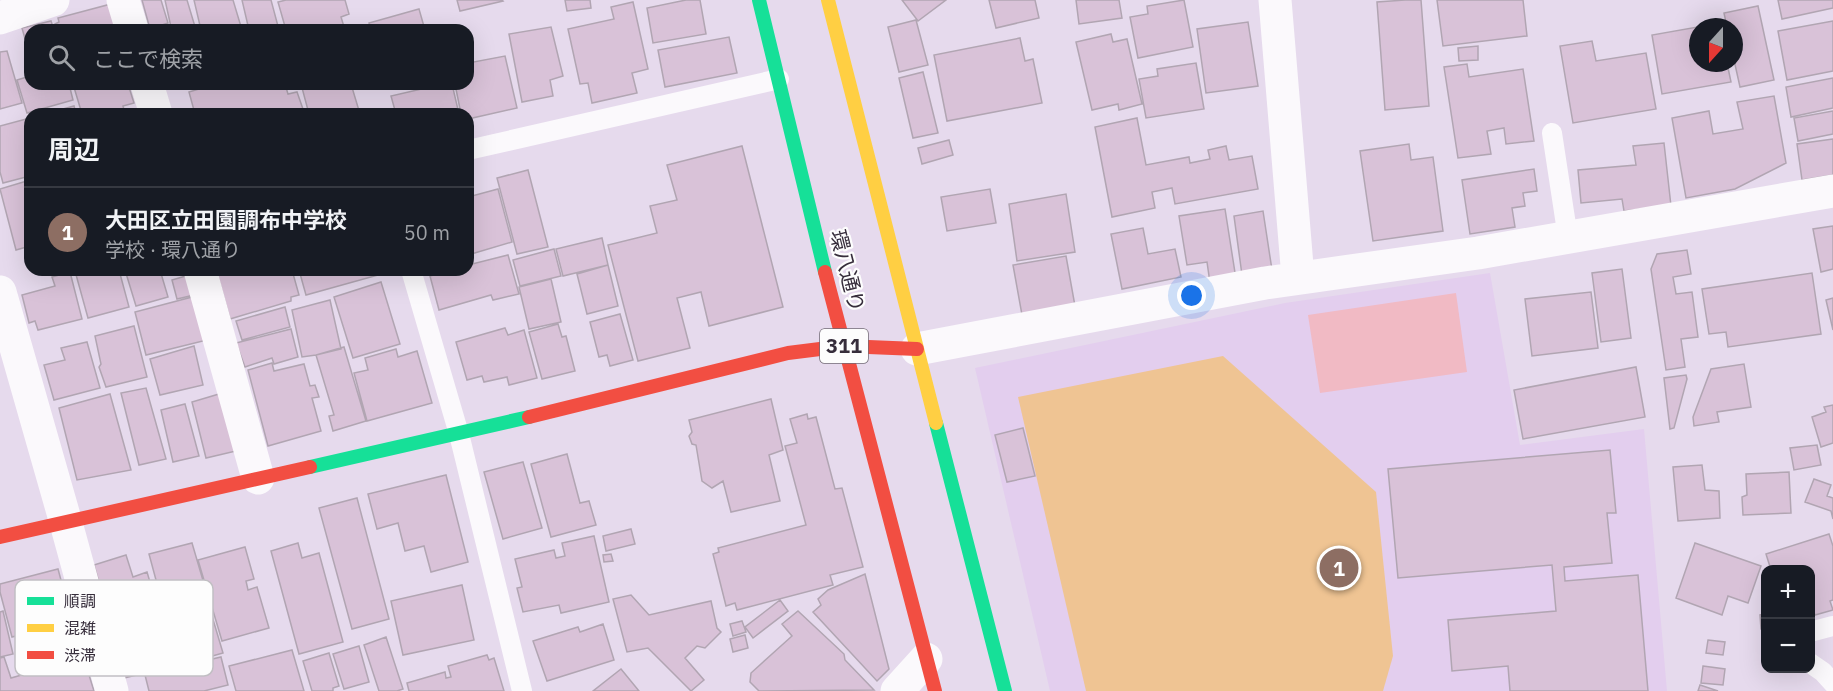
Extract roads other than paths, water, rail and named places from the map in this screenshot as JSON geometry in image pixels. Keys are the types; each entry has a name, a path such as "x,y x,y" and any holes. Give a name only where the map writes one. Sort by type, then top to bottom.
{"main road":[{"name":"環八通り","path":"759,0 831,298 935,691"},
{"path":"828,0 1005,691"},
{"path":"0,537 459,434 788,353 844,346 917,349"}],"street":[{"path":"0,18 53,0"},
{"path":"123,0 130,24"},
{"path":"1275,0 1298,278"},
{"path":"149,90 154,108"},
{"path":"917,349 1298,278 1478,253 1833,191"},
{"path":"202,276 258,478"},
{"path":"0,292 82,580"},
{"path":"897,691 926,659"},
{"path":"108,676 112,691"}],"lane":[{"path":"474,149 779,79"},
{"path":"1552,133 1568,238"},
{"path":"413,276 459,434 522,691"},
{"path":"1815,631 1833,626"},
{"path":"1815,666 1833,683"}],"place":[{"name":"大田区立田園調布中学校","path":"1339,568"}]}
